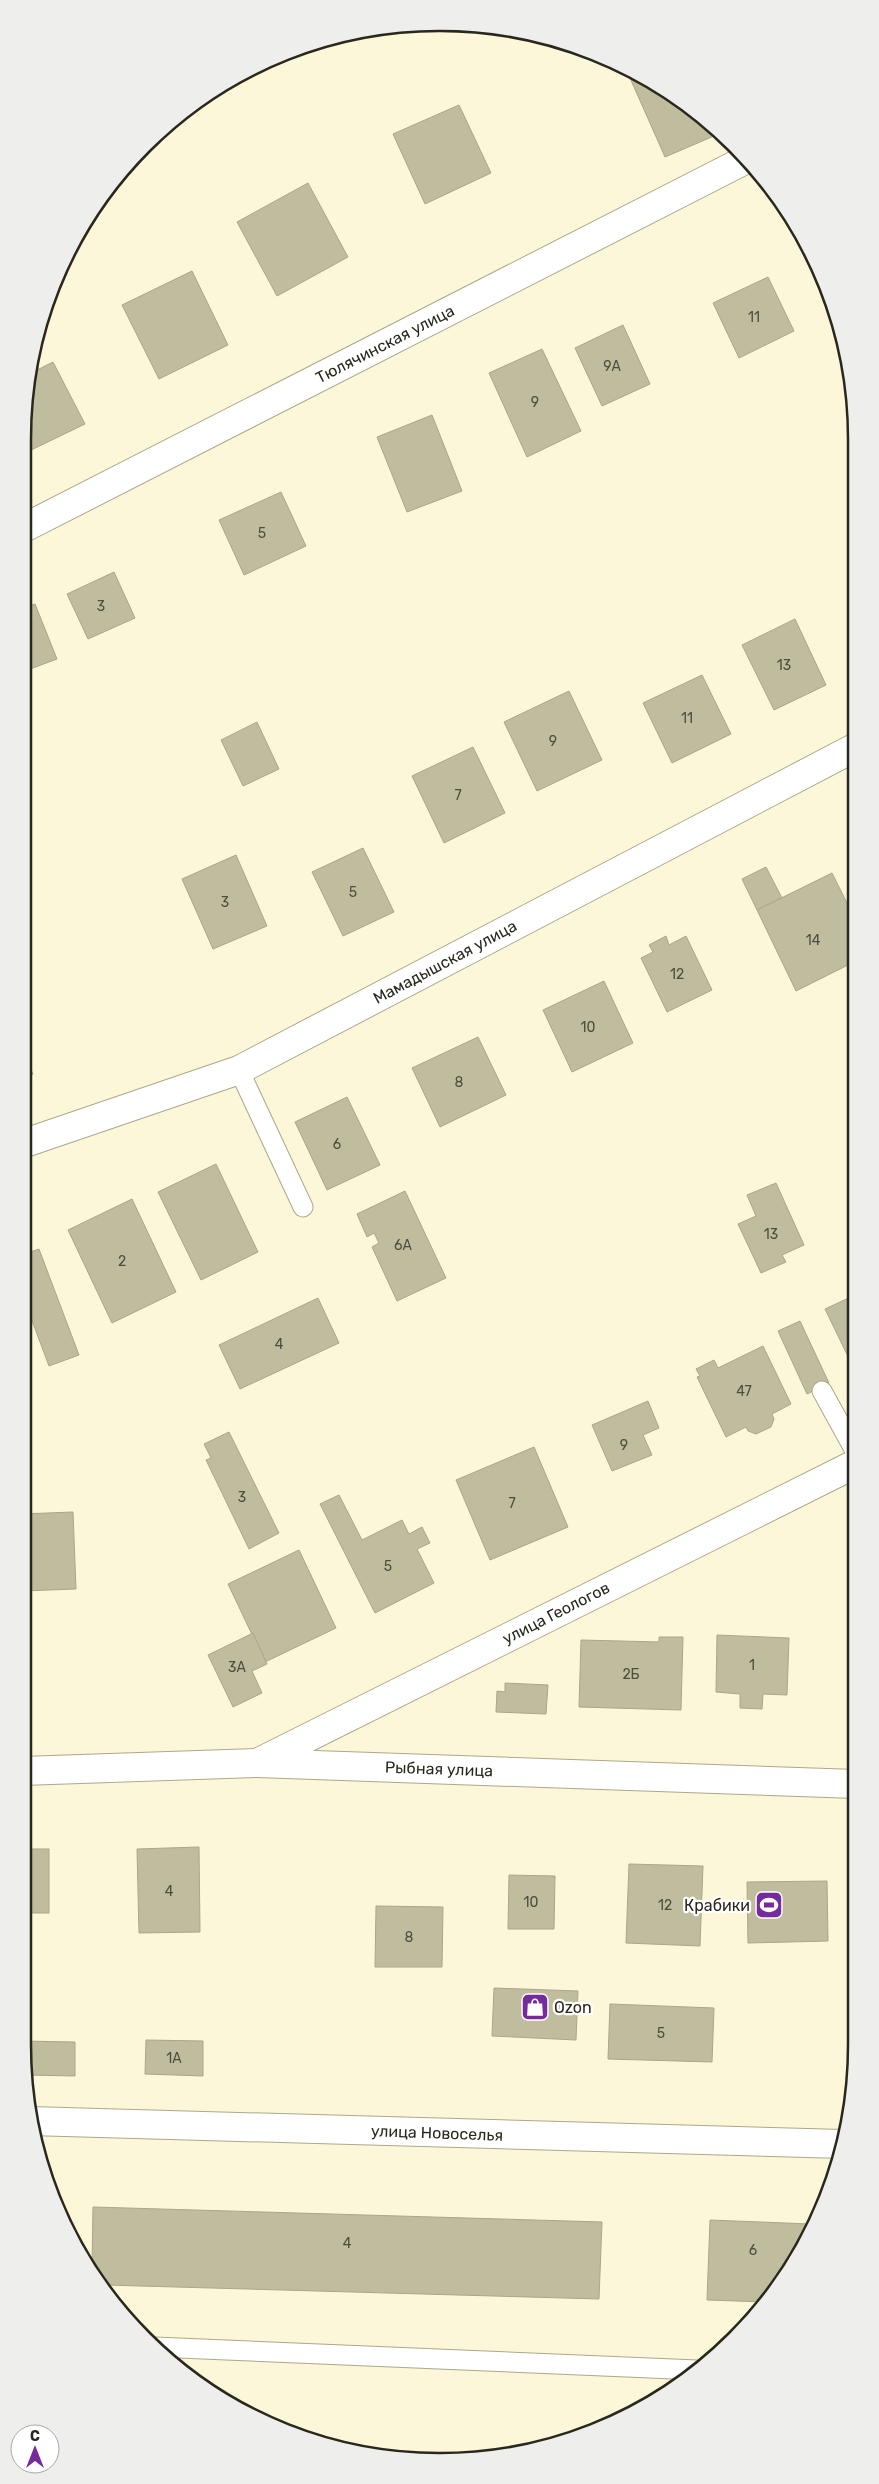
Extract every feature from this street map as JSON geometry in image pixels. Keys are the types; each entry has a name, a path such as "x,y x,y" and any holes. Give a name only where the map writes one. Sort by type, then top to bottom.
{"street":[{"name":"Тюлячинская улица","path":"31,524 739,163"},
{"name":"Мамадышская улица","path":"31,1141 239,1070 848,751"},
{"name":"улица Геологов","path":"257,1763 848,1468"},
{"name":"Рыбная улица","path":"31,1771 257,1763 848,1784"},
{"name":"улица Новоселья","path":"39,2122 835,2144"}],"lane":[{"path":"239,1070 303,1207"},
{"path":"822,1391 848,1439"},
{"path":"166,2347 686,2370"}],"building":[{"path":"630,79 666,100 713,137 665,157"},
{"path":"459,105 491,173 425,204 393,134"},
{"path":"308,183 348,257 277,296 237,222"},
{"path":"192,271 228,345 159,379 122,305"},
{"path":"768,277 794,331 739,358 713,303"},
{"path":"623,325 650,384 602,406 575,348"},
{"path":"542,349 581,431 527,457 489,373"},
{"path":"53,362 85,424 31,450 32,413 38,370"},
{"path":"432,415 462,491 407,512 377,437"},
{"path":"281,492 306,546 244,575 219,520"},
{"path":"114,572 135,618 88,639 67,594"},
{"path":"35,604 57,659 31,669 31,606"},
{"path":"795,619 826,685 774,710 742,645"},
{"path":"702,675 731,734 672,763 643,703"},
{"path":"569,691 602,760 537,791 504,722"},
{"path":"257,722 279,769 243,786 221,740"},
{"path":"473,747 505,813 444,843 412,776"},
{"path":"363,848 394,912 343,936 312,872"},
{"path":"236,855 267,926 213,949 182,879"},
{"path":"766,867 782,898 757,910 742,879"},
{"path":"832,873 848,905 848,965 796,991 757,910"},
{"path":"666,936 669,945 686,936 712,990 667,1012 641,958 653,952 649,945"},
{"path":"604,981 633,1043 572,1072 543,1010"},
{"path":"478,1037 506,1095 440,1127 412,1068"},
{"path":"347,1097 380,1165 327,1190 295,1122"},
{"path":"216,1164 258,1252 201,1280 158,1192"},
{"path":"776,1183 804,1245 782,1255 786,1262 761,1273 738,1224 756,1216 747,1195"},
{"path":"405,1191 446,1278 397,1301 372,1247 379,1243 374,1233 367,1237 357,1214"},
{"path":"132,1199 176,1292 112,1323 68,1230"},
{"path":"39,1249 79,1355 49,1366 31,1318 31,1252"},
{"path":"318,1298 339,1343 240,1389 219,1345"},
{"path":"848,1298 848,1357 825,1309"},
{"path":"800,1321 829,1383 807,1394 778,1331"},
{"path":"763,1346 791,1404 772,1414 774,1419 771,1427 756,1434 748,1431 746,1427 726,1437 697,1377 700,1376 696,1369 714,1360 718,1368"},
{"path":"648,1401 659,1428 643,1435 652,1455 612,1471 592,1425"},
{"path":"229,1432 279,1533 249,1549 206,1460 211,1458 204,1444"},
{"path":"534,1447 568,1527 490,1560 456,1480"},
{"path":"339,1495 362,1540 402,1520 409,1534 422,1527 430,1543 417,1549 434,1583 375,1613 320,1504"},
{"path":"73,1512 76,1589 31,1591 31,1514"},
{"path":"299,1550 336,1628 265,1662 228,1584"},
{"path":"253,1633 267,1664 252,1671 262,1693 233,1707 208,1655"},
{"path":"717,1635 789,1638 787,1695 763,1694 762,1709 740,1708 740,1694 716,1692"},
{"path":"659,1637 683,1637 681,1710 579,1707 581,1640 659,1642"},
{"path":"505,1683 548,1685 546,1714 496,1712 497,1691 505,1692"},
{"path":"199,1847 200,1932 139,1933 137,1849"},
{"path":"31,1849 49,1849 49,1913 31,1913"},
{"path":"629,1864 703,1866 700,1946 626,1943"},
{"path":"509,1875 555,1876 554,1929 508,1929"},
{"path":"827,1881 828,1941 748,1943 747,1882"},
{"path":"376,1906 443,1907 442,1967 375,1967"},
{"path":"494,1988 578,1991 576,2040 492,2036"},
{"path":"610,2004 714,2008 712,2062 608,2059"},
{"path":"146,2040 203,2041 203,2076 145,2074"},
{"path":"31,2041 75,2042 75,2076 32,2075"},
{"path":"93,2207 602,2222 599,2299 110,2285 92,2259"},
{"path":"710,2220 807,2224 779,2271 756,2302 707,2300"}],"place":[{"name":"Крабики","path":"769,1905"},
{"name":"Ozon","path":"535,2007"}]}
